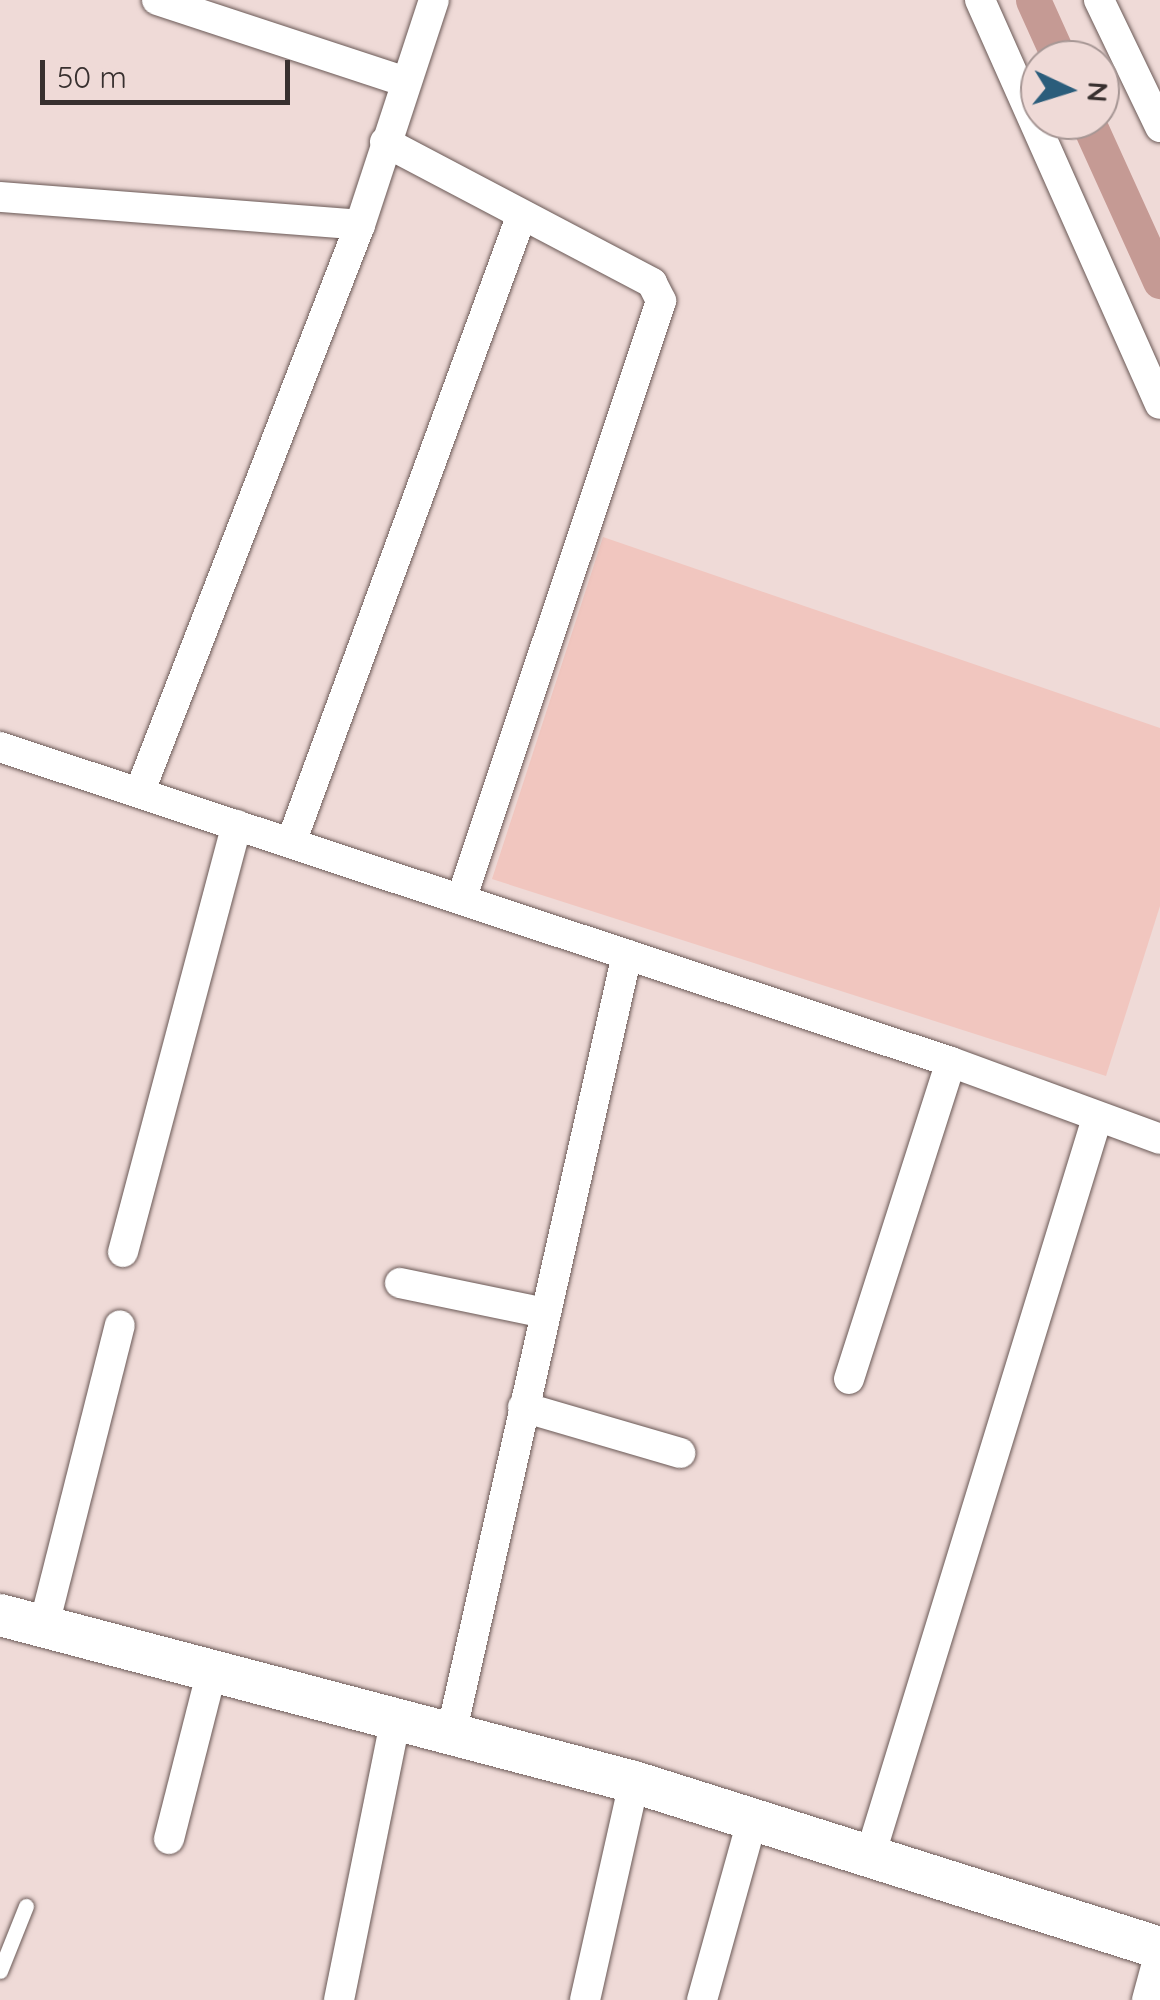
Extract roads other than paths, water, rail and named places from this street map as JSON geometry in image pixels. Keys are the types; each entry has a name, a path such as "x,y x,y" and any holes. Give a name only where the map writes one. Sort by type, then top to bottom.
{"main road":[{"path":"0,1615 213,1667 634,1782 1160,1950"}],"street":[{"path":"157,0 404,80"},
{"path":"140,791 360,224 404,80 434,0"},
{"path":"980,0 1160,404"},
{"path":"1099,0 1160,128"},
{"path":"385,142 652,284 661,308 462,897"},
{"path":"0,197 360,224"},
{"path":"292,840 521,217"},
{"path":"0,747 292,840 951,1062 1160,1139"},
{"path":"122,1252 237,825"},
{"path":"452,1730 627,954"},
{"path":"848,1378 951,1062"},
{"path":"870,1856 1097,1118"},
{"path":"400,1283 545,1314"},
{"path":"44,1625 120,1326"},
{"path":"523,1407 680,1453"},
{"path":"170,1839 213,1667"},
{"path":"339,2000 396,1717"},
{"path":"586,2000 634,1782"},
{"path":"702,2000 753,1817"},
{"path":"1147,2000 1160,1950"}],"lane":[{"path":"0,1971 26,1906"}],"waterway":[{"path":"1033,0 1051,40"},
{"path":"1096,140 1160,281"}]}
